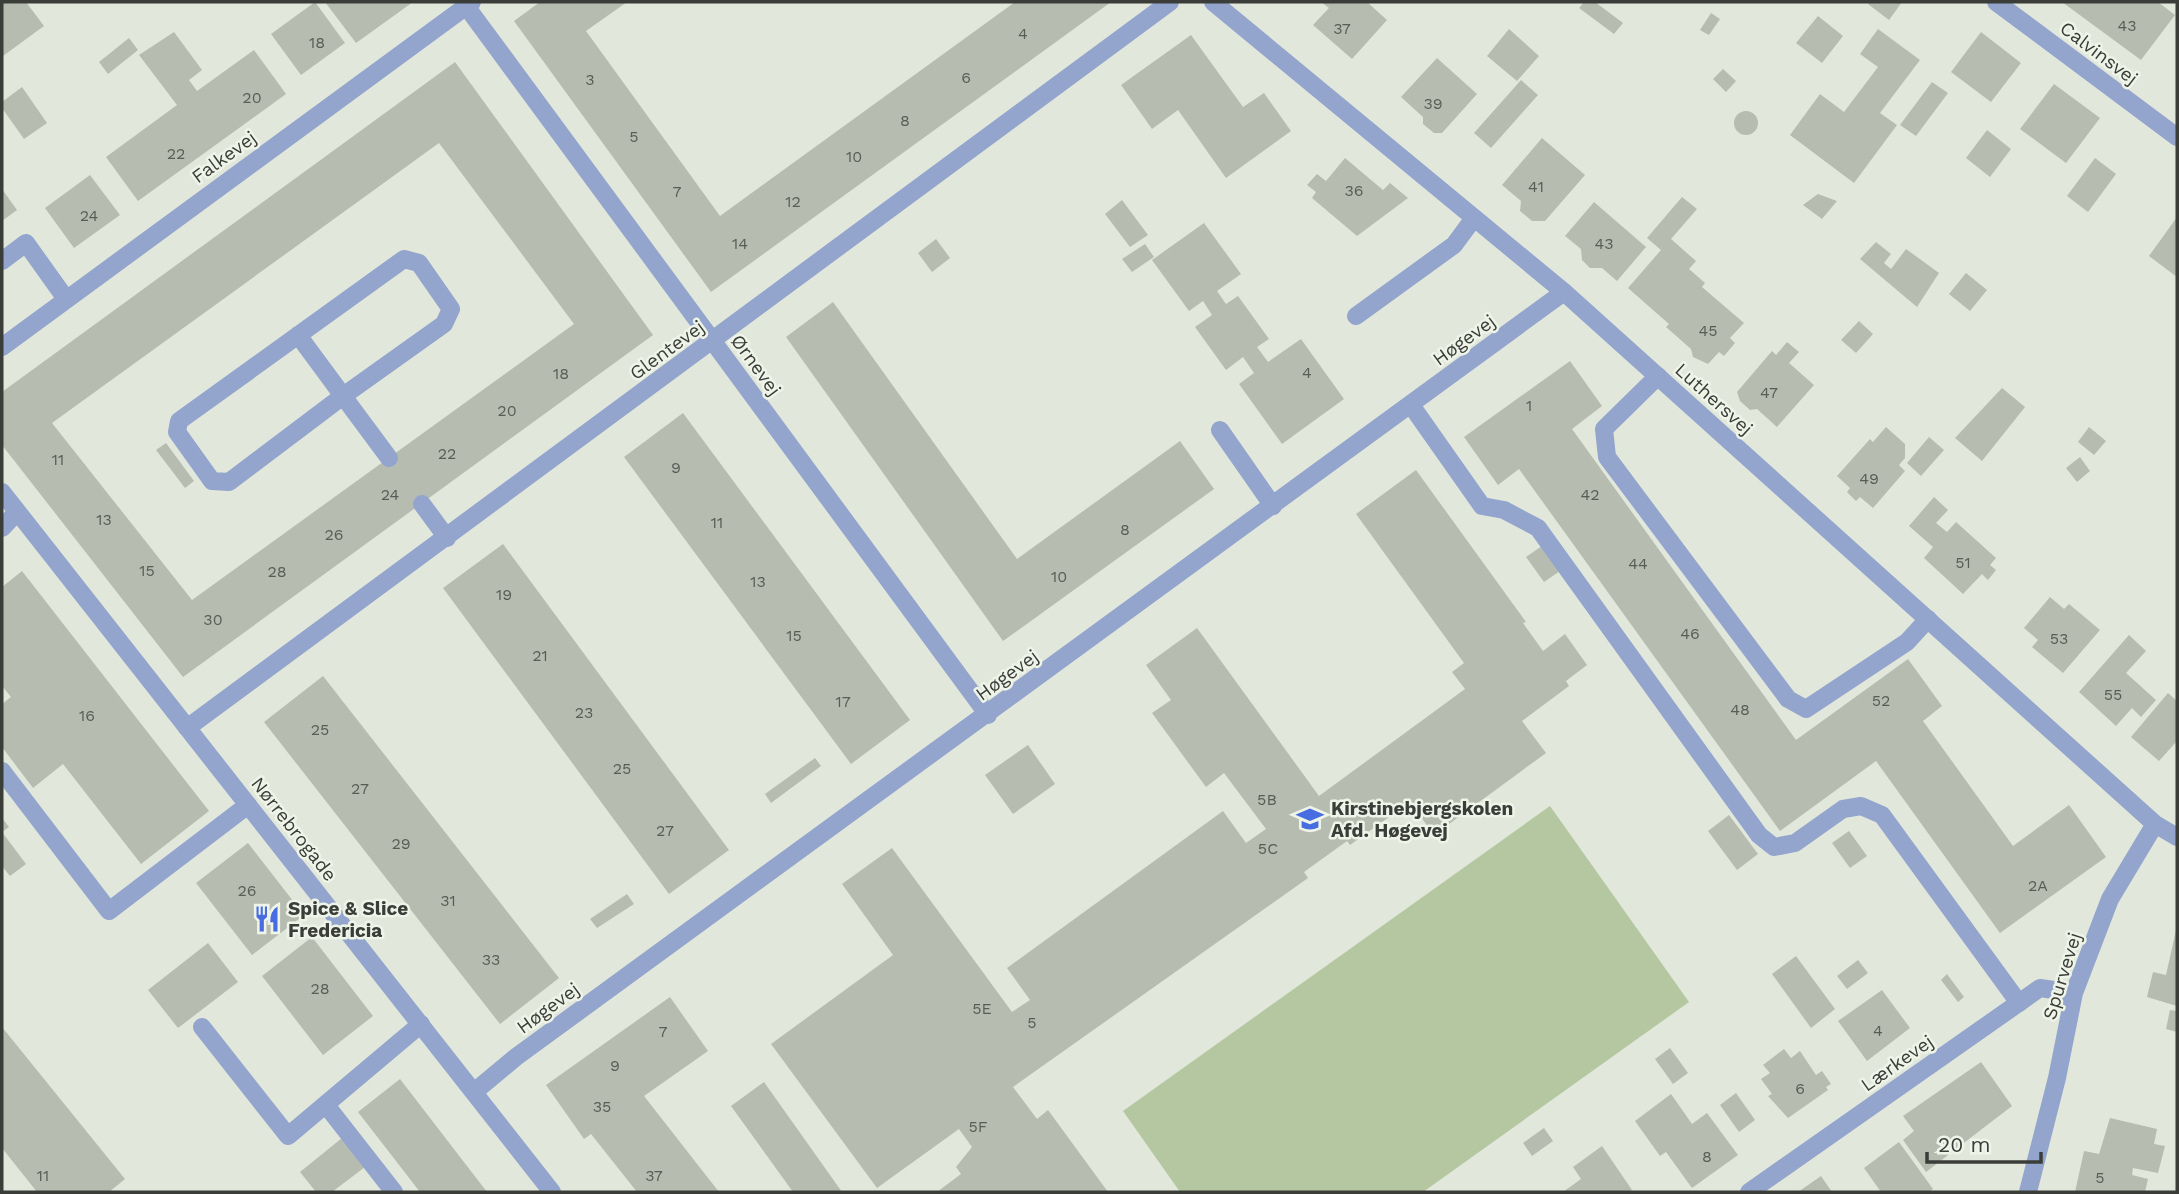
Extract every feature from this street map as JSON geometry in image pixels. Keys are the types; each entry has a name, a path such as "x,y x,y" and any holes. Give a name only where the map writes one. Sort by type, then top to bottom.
{"street":[{"name":"Glentevej","path":"187,728 1170,2"},
{"name":"Luthersvej","path":"1213,2 1564,292 2155,824 2177,837"},
{"name":"Calvinsvej","path":"1996,2 2177,138"},
{"name":"Ørnevej","path":"468,4 988,715"},
{"name":"Falkevej","path":"2,347 468,4"},
{"path":"1356,316 1454,245 1474,218"},
{"path":"2,261 26,243 66,299"},
{"path":"404,259 419,263 451,310 444,324 343,396 229,482 212,481 177,432 179,421 404,259"},
{"name":"Høgevej","path":"474,1092 516,1057 1564,292"},
{"path":"298,335 389,458"},
{"path":"1658,376 1604,429 1607,457 1788,699 1806,709 1907,642 1928,619"},
{"path":"1411,405 1482,506 1504,510 1538,528 1759,835 1774,847 1795,843 1843,809 1861,806 1882,815 2020,1003"},
{"path":"1220,429 1273,506"},
{"name":"Nørrebrogade","path":"2,492 552,1192"},
{"path":"422,504 447,538"},
{"path":"2,528 17,512"},
{"path":"2,771 109,911 248,805"},
{"name":"Spurvevej","path":"2028,1192 2057,1078 2074,993 2110,899 2155,824"},
{"name":"Lærkevej","path":"1749,1192 2040,988 2074,993"},
{"path":"202,1027 288,1136 421,1024"},
{"path":"326,1105 394,1192"}],"green space":[{"path":"1550,806 1689,1002 1423,1192 1180,1192 1123,1111"}],"building":[{"path":"2,2 26,2 44,26 3,56"},
{"path":"315,2 345,43 301,75 271,34"},
{"path":"325,2 413,2 356,43"},
{"path":"540,2 627,2 586,31 720,216 1015,2 1111,2 711,292 514,21"},
{"path":"1321,2 1367,2 1387,20 1352,59 1313,25 1329,8"},
{"path":"1584,2 1595,2 1623,23 1614,34 1579,8"},
{"path":"1902,2 1889,20 1868,4"},
{"path":"2062,2 2158,2 2175,15 2141,60"},
{"path":"1711,13 1720,19 1709,35 1700,30"},
{"path":"1818,16 1843,36 1822,63 1796,43"},
{"path":"1509,29 1539,56 1517,81 1487,56"},
{"path":"1878,29 1920,60 1880,113 1897,125 1854,183 1790,135 1820,94 1844,112 1878,67 1860,54"},
{"path":"174,32 202,70 189,80 197,91 254,50 286,94 138,201 106,157 177,105 139,55"},
{"path":"1981,32 2021,63 1991,102 1951,72"},
{"path":"1191,35 1243,107 1264,93 1291,131 1226,178 1178,110 1152,129 1121,85"},
{"path":"129,38 138,50 108,74 99,62"},
{"path":"1437,58 1477,94 1442,133 1434,133 1423,124 1423,117 1401,97"},
{"path":"455,62 653,335 183,677 2,445 2,392","holes":["439,143 574,324 192,600 52,423"]},
{"path":"1723,69 1736,81 1726,92 1713,79"},
{"path":"1521,80 1538,95 1491,148 1474,133"},
{"path":"1932,82 1948,93 1916,136 1900,125"},
{"path":"2054,84 2100,118 2066,163 2020,129"},
{"path":"22,87 47,123 24,139 2,108 2,102"},
{"path":"1746,111 1757,118 1758,123 1751,134 1746,135 1735,128 1734,123 1741,112"},
{"path":"1987,130 2011,149 1990,177 1966,158"},
{"path":"1542,138 1585,175 1545,221 1532,221 1520,211 1521,201 1502,185"},
{"path":"1345,158 1383,190 1390,183 1408,198 1357,236 1312,198 1316,192 1307,185 1317,174 1326,181"},
{"path":"2095,158 2116,174 2088,212 2067,196"},
{"path":"90,175 120,215 74,248 45,208"},
{"path":"2,189 17,210 2,221"},
{"path":"1818,194 1837,201 1822,219 1803,205"},
{"path":"1682,197 1697,209 1671,239 1696,261 1689,269 1705,283 1702,287 1744,323 1730,338 1735,343 1724,356 1719,352 1708,364 1693,357 1691,349 1666,327 1669,324 1628,288 1661,250 1647,238"},
{"path":"1122,200 1148,235 1130,247 1105,214"},
{"path":"1594,202 1646,247 1617,281 1602,268 1590,268 1582,260 1581,249 1565,236"},
{"path":"2177,217 2177,277 2149,256"},
{"path":"1204,223 1241,274 1217,291 1226,304 1238,296 1269,339 1257,347 1268,362 1301,339 1344,399 1282,444 1239,384 1254,373 1243,357 1226,370 1195,327 1212,315 1203,301 1189,311 1152,260"},
{"path":"936,239 950,258 932,272 918,253"},
{"path":"1876,242 1891,254 1884,263 1891,269 1906,249 1939,273 1917,307 1860,259"},
{"path":"1145,244 1154,257 1132,272 1122,259"},
{"path":"1966,273 1987,290 1970,311 1949,294"},
{"path":"833,302 1017,559 1180,441 1214,489 1003,641 786,337"},
{"path":"1859,321 1873,334 1856,353 1841,340"},
{"path":"1787,342 1799,352 1789,363 1814,385 1777,427 1757,409 1750,410 1740,401 1737,392 1772,351 1776,355"},
{"path":"1570,361 1602,406 1572,429 1796,740 1908,659 1942,706 1923,721 2013,846 2069,805 2106,857 2000,933 1876,761 1780,831 1519,469 1498,485 1464,437"},
{"path":"2002,388 2025,407 1982,461 1955,438"},
{"path":"683,413 910,720 851,764 624,457"},
{"path":"1886,427 1905,444 1905,458 1899,465 1905,471 1873,508 1860,497 1856,501 1847,492 1850,488 1837,476 1870,439 1873,442"},
{"path":"2089,427 2106,441 2094,455 2078,442"},
{"path":"1929,437 1944,450 1921,476 1907,463"},
{"path":"166,443 194,481 185,488 156,450"},
{"path":"2080,457 2090,471 2077,482 2066,468"},
{"path":"1416,470 1526,622 1523,623 1543,651 1565,634 1587,665 1566,681 1569,686 1522,721 1546,753 1434,835 1410,802 1350,845 1347,841 1304,872 1308,878 1013,1087 1037,1119 1048,1110 1108,1192 937,1192 961,1174 956,1167 972,1147 959,1129 877,1188 771,1044 893,955 842,884 892,848 1012,1012 1030,1000 1007,968 1223,811 1246,843 1266,829 1224,773 1206,787 1152,713 1171,700 1146,665 1197,628 1319,796 1465,689 1452,672 1464,663 1356,514"},
{"path":"1934,497 1948,510 1936,523 1947,532 1956,522 1996,558 1990,565 1996,570 1988,580 1982,574 1963,594 1924,558 1933,547 1909,526"},
{"path":"503,544 729,850 669,894 443,588"},
{"path":"1542,546 1560,571 1544,582 1526,557"},
{"path":"22,571 209,811 141,864 63,764 33,788 2,747 2,704 11,697 2,686 2,587"},
{"path":"2050,597 2064,609 2069,604 2100,630 2063,673 2032,647 2038,640 2024,628"},
{"path":"2129,635 2146,651 2126,673 2156,700 2141,717 2132,708 2116,726 2079,692"},
{"path":"323,676 559,978 500,1024 264,722"},
{"path":"2168,693 2177,701 2177,741 2159,761 2131,737"},
{"path":"1028,745 1055,784 1013,814 985,775"},
{"path":"815,758 821,766 771,803 765,794"},
{"path":"1729,815 1758,854 1737,870 1708,831"},
{"path":"2,818 9,827 2,832"},
{"path":"1849,831 1867,856 1850,868 1832,843"},
{"path":"2,832 26,864 10,876 2,866"},
{"path":"248,843 304,915 252,955 196,883"},
{"path":"627,894 634,904 597,928 590,919"},
{"path":"2176,930 2177,1006 2147,997 2153,972 2166,975"},
{"path":"312,937 373,1016 323,1055 262,976"},
{"path":"208,943 238,982 178,1028 148,990"},
{"path":"1796,956 1835,1009 1811,1028 1772,974"},
{"path":"1858,960 1868,973 1847,989 1837,976"},
{"path":"1947,974 1964,997 1958,1002 1941,980"},
{"path":"1882,990 1910,1028 1867,1061 1838,1021"},
{"path":"670,997 708,1051 644,1096 719,1192 637,1192 591,1134 584,1139 546,1085"},
{"path":"2170,1010 2177,1011 2177,1032 2166,1029"},
{"path":"2,1027 125,1179 109,1192 37,1192 2,1148"},
{"path":"1670,1048 1688,1073 1673,1084 1655,1059"},
{"path":"1784,1049 1791,1058 1800,1051 1816,1075 1822,1071 1831,1084 1826,1087 1828,1090 1788,1118 1768,1096 1772,1094 1761,1079 1770,1073 1763,1065"},
{"path":"1981,1062 2012,1106 1926,1172 1903,1140 1914,1131 1903,1116"},
{"path":"400,1079 487,1192 420,1192 358,1112"},
{"path":"764,1082 842,1192 793,1192 731,1106"},
{"path":"1736,1093 1755,1120 1739,1132 1720,1105"},
{"path":"1671,1094 1692,1124 1707,1113 1738,1155 1692,1188 1666,1152 1660,1156 1635,1121"},
{"path":"2110,1118 2157,1129 2154,1144 2165,1146 2158,1173 2133,1168 2132,1175 2148,1179 2145,1192 2075,1192 2084,1151 2099,1154"},
{"path":"1544,1128 1553,1141 1532,1156 1523,1143"},
{"path":"342,1138 365,1167 332,1192 316,1192 300,1172"},
{"path":"1899,1142 1933,1189 1929,1192 1881,1192 1864,1168"},
{"path":"1602,1146 1632,1190 1563,1192 1581,1179 1573,1167"},
{"path":"1821,1176 1832,1192 1798,1192"}],"place":[{"name":"Kirstinebjergskolen Afd. Høgevej","path":"1310,819"},
{"name":"Spice & Slice Fredericia","path":"267,919"}]}
